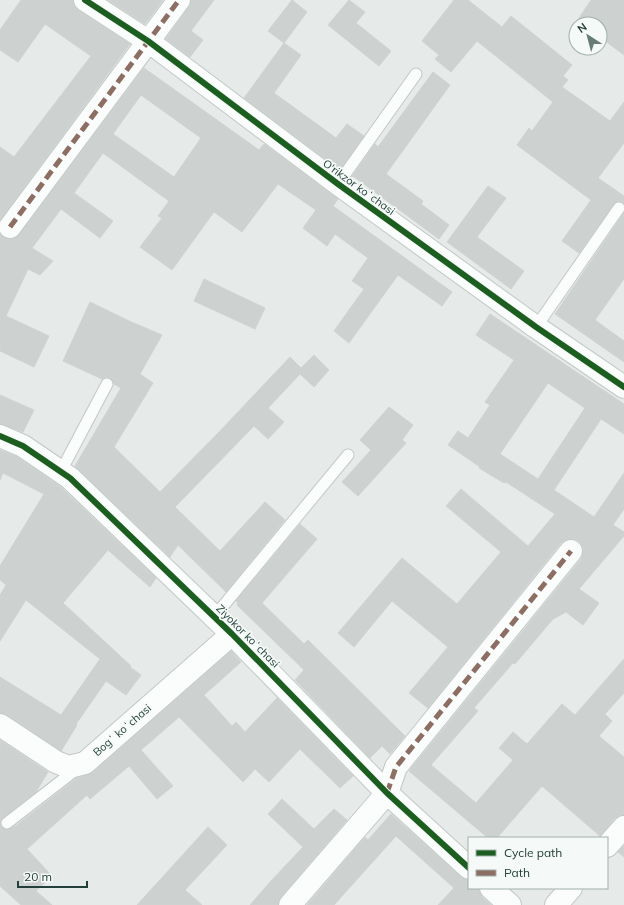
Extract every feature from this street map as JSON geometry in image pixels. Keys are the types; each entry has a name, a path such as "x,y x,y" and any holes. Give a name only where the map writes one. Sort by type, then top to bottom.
{"street":[{"name":"O'rikzor koʻchasi","path":"85,0 148,41 338,184 536,328 624,387"},
{"path":"10,227 179,0"},
{"name":"Ziyokor koʻchasi","path":"0,436 23,446 70,478 214,616 387,793 468,867"},
{"path":"290,905 387,793 396,767 572,551"},
{"name":"Bogʻ koʻchasi","path":"0,725 56,762 69,766 85,763 232,634"},
{"path":"608,845 624,827"},
{"path":"492,889 510,905"},
{"path":"556,905 570,889"}],"lane":[{"path":"338,184 416,74"},
{"path":"536,328 619,208"},
{"path":"60,471 107,384"},
{"path":"214,616 348,455"},
{"path":"7,824 85,763"}],"building":[{"path":"21,0 73,0 74,6 78,10 130,44 0,220 0,147 14,157 91,56 45,24 18,62 0,50 0,30"},
{"path":"108,0 163,0 145,24"},
{"path":"191,0 214,0 191,31 203,40 190,57 166,39 189,7"},
{"path":"292,0 307,12 284,43 268,31"},
{"path":"349,0 365,12 356,23 391,51 379,66 328,25"},
{"path":"454,0 468,0 502,27 511,16 572,65 563,76 568,80 562,87 610,121 624,102 624,143 598,178 624,196 624,203 619,201 614,204 579,253 562,241 591,200 517,145 529,128 532,131 553,102 477,41 451,72 435,59 439,55 422,41"},
{"path":"591,0 624,0 624,55 608,43 608,16 580,16"},
{"path":"284,43 301,55 274,93 336,138 347,124 364,136 340,170 244,98"},
{"path":"144,68 259,150 264,144 338,199 333,206 452,292 442,306 398,275 349,343 334,331 364,289 352,281 368,258 335,234 327,246 303,228 316,210 278,184 242,232 214,212 172,270 140,247 162,218 158,216 169,201 103,153 74,193 113,221 100,238 61,209 32,248 53,261 40,275 28,269 6,316 49,336 34,367 0,351 0,234 9,239 15,238 20,234","holes":["141,95 201,138 174,177 113,134"]},
{"path":"433,72 450,85 386,174 423,201 421,204 449,225 439,239 353,176 351,178 375,144 378,147"},
{"path":"488,186 506,198 477,237 524,271 511,289 447,242"},
{"path":"624,213 624,279 595,320 624,341 624,362 555,314"},
{"path":"204,279 265,308 255,329 194,301"},
{"path":"90,302 162,335 140,374 153,383 114,447 160,492 290,357 301,368 314,355 329,370 314,387 300,374 268,408 284,422 268,439 254,426 175,507 220,551 265,502 285,520 226,592 178,545 170,557 75,466 121,388 114,384 110,378 106,377 102,379 63,361"},
{"path":"490,314 624,404 624,434 601,419 554,490 594,517 624,473 624,509 613,525 624,532 624,536 579,589 599,603 583,625 566,612 553,619 515,664 513,663 474,708 478,711 431,765 476,803 513,760 499,748 513,732 527,744 562,704 575,715 624,659 624,693 605,714 612,721 599,736 624,757 624,815 620,815 615,818 600,836 542,786 498,837 487,837 409,771 581,559 583,547 579,541 567,539 561,543 428,708 409,693 448,647 392,601 354,647 338,633 402,558 457,604 501,552 446,506 461,489 528,546 555,514 506,482 504,483 479,468 480,467 448,445 458,431 468,438 490,405 485,402 514,360 476,335","holes":["548,383 585,408 538,479 500,454"]},
{"path":"0,395 34,410 23,432 0,424"},
{"path":"389,407 413,425 402,440 406,443 358,496 342,482 371,450 360,440"},
{"path":"0,450 17,457 62,488 156,578 150,587 108,550 63,603 131,666 130,667 141,675 126,695 106,681 76,724 77,725 61,751 7,715 0,713 0,677 61,715 100,659 26,600 0,641 0,595 6,585 0,580 0,566 44,494 3,473 0,480"},
{"path":"300,524 317,539 262,603 304,644 308,640 405,736 390,754 382,746 370,758 295,680 304,670 237,605 238,603 236,601"},
{"path":"231,651 241,662 204,695 232,726 236,722 245,732 277,698 353,776 340,788 300,749 269,782 255,769 243,782 179,717 141,750 173,786 157,799 129,766 90,799 87,795 27,849 52,876 36,891 52,905 21,905 0,886 0,740 48,772 36,792 1,820 1,827 8,830 15,826 13,828 77,778 93,772"},
{"path":"282,799 314,829 334,809 347,820 281,897 278,905 250,905 303,847 268,814"},
{"path":"391,814 461,877 468,880 468,889 478,889 482,897 491,905 438,905 454,888 396,836 334,905 307,905 365,837 368,840"},
{"path":"208,827 227,845 185,890 202,905 137,905"},
{"path":"624,846 624,857 618,852"}],"marked path":[{"path":"10,227 179,0"},
{"path":"387,793 396,767 571,551"}],"cycle path":[{"path":"85,0 148,41 338,184 536,327 624,387"},
{"path":"0,436 23,446 70,478 232,634 387,793 468,867"}]}
